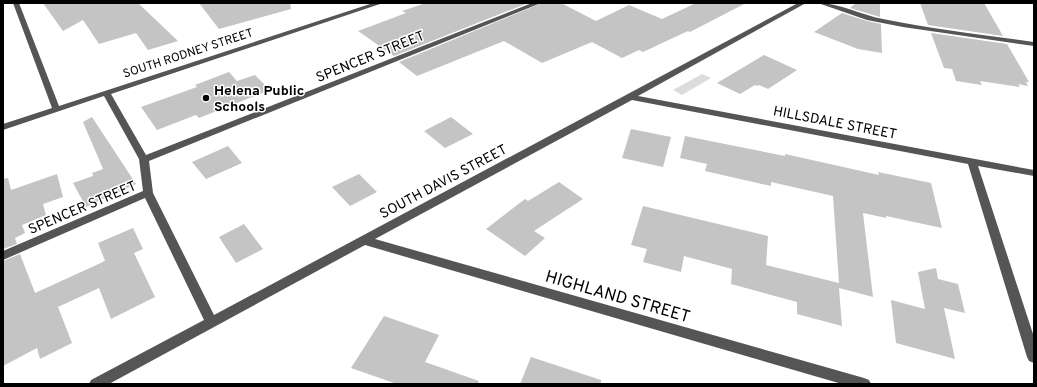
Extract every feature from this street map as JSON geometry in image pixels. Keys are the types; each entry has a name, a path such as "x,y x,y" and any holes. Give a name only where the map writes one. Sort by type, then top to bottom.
{"street":[{"path":"16,3 56,108"},
{"name":"SOUTH RODNEY STREET","path":"3,127 56,108 380,3"},
{"name":"SPENCER STREET","path":"3,256 148,193 144,159 538,3"},
{"name":"SOUTH DAVIS STREET","path":"96,384 803,3"},
{"path":"821,3 867,18 896,24 1034,44"},
{"path":"106,92 144,159"},
{"name":"HILLSDALE STREET","path":"631,97 1034,173"},
{"path":"972,162 1034,357"},
{"path":"148,193 211,322"},
{"name":"HIGHLAND STREET","path":"362,240 864,384"}],"shaded area":[{"path":"702,74 711,78 682,95 673,90"}],"building":[{"path":"43,3 138,3 178,41 148,50 136,33 99,44 83,20 63,31"},
{"path":"199,3 290,3 291,9 219,29"},
{"path":"426,3 528,3 394,56 358,31 406,13 402,11"},
{"path":"542,3 561,3 596,21 629,5 662,19 696,3 746,3 690,32 688,31 643,52 639,50 622,58 592,42 542,63 504,41 417,76 399,62"},
{"path":"856,3 880,3 880,17 850,8"},
{"path":"920,3 984,3 1003,36 928,25"},
{"path":"842,13 881,24 882,53 858,49 814,32"},
{"path":"931,33 1007,44 1029,82 1026,82 1028,86 1018,84 1020,87 980,81 982,85 956,81 952,69 944,68"},
{"path":"764,55 797,70 768,89 755,85 740,94 717,83"},
{"name":"Helena Public Schools","path":"229,72 237,81 255,75 270,90 199,118 196,115 157,130 141,107 197,87 195,85"},
{"path":"92,117 136,184 86,207 73,183 93,176 92,173 103,169 83,122"},
{"path":"451,117 473,134 445,148 424,131"},
{"path":"631,129 671,137 663,167 622,158"},
{"path":"685,136 785,156 785,154 879,175 878,172 931,183 942,228 886,216 886,218 863,213 873,297 839,288 842,326 797,314 797,302 731,284 732,269 684,256 681,272 643,262 647,249 631,245 643,206 768,236 766,265 839,283 833,196 771,182 771,186 705,171 707,164 680,158"},
{"path":"228,146 242,163 206,179 192,162"},
{"path":"57,174 63,197 43,204 46,215 22,225 25,233 15,238 17,244 3,249 3,179 8,178 11,190"},
{"path":"359,174 377,192 350,206 332,187"},
{"path":"559,182 583,199 534,231 545,238 525,256 486,229 525,199 528,201"},
{"path":"244,224 263,249 236,263 219,237"},
{"path":"133,228 143,249 134,253 155,297 111,319 99,288 58,307 72,343 40,359 37,348 3,366 3,261 20,254 35,293 105,261 98,243"},
{"path":"936,268 938,279 958,284 965,313 944,308 955,359 896,343 891,300 925,309 918,272"},
{"path":"384,316 439,335 425,362 479,381 478,384 397,384 351,368"},
{"path":"531,357 601,380 601,384 520,384"}],"place":[{"name":"Helena Public Schools","path":"206,98"}]}
